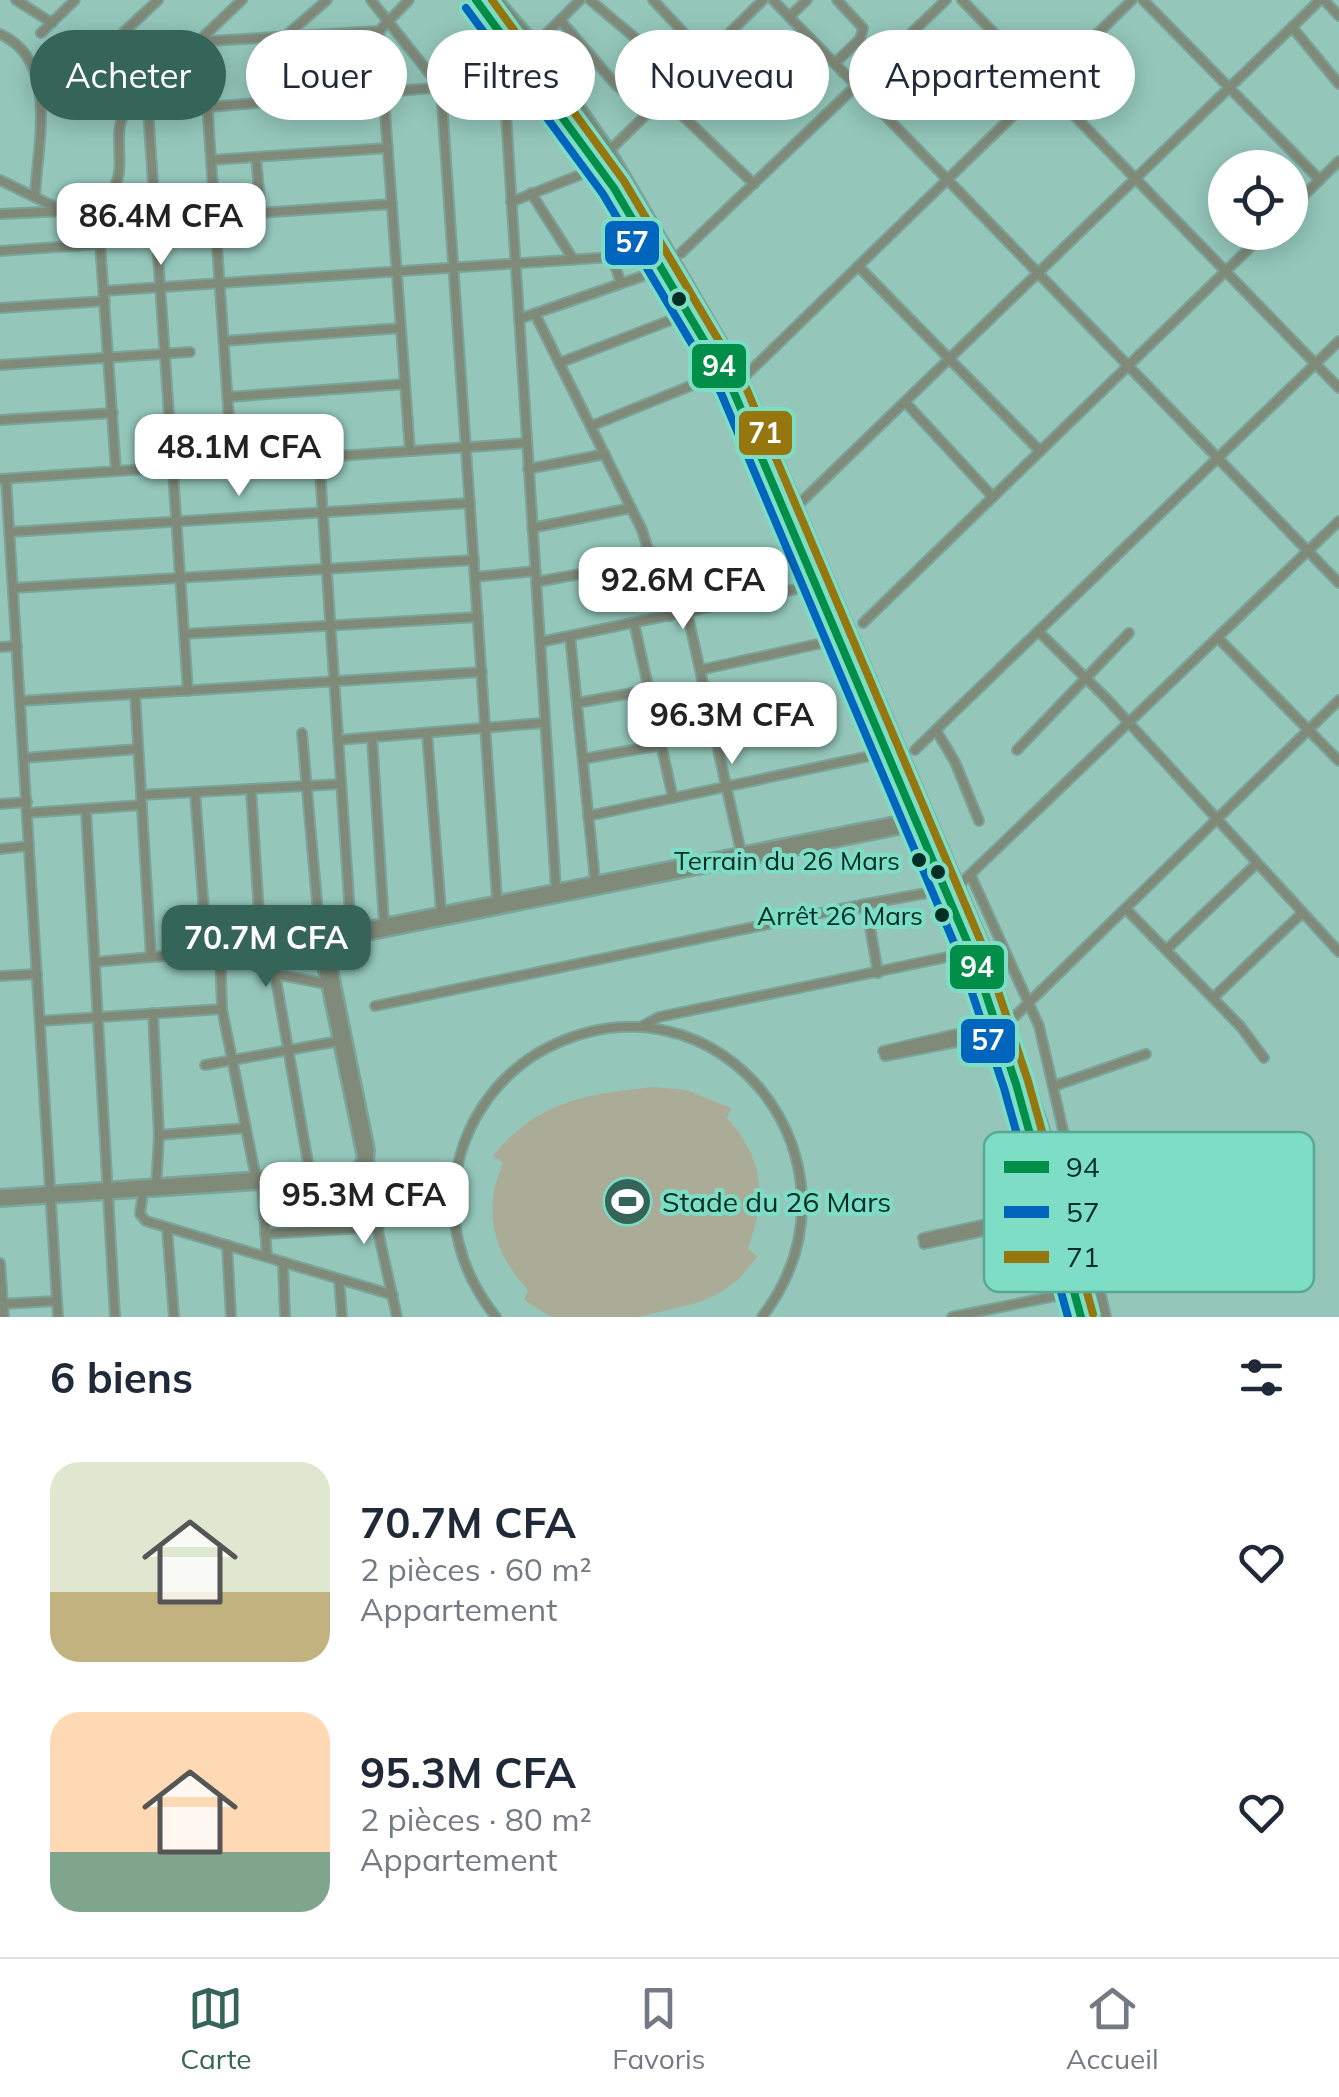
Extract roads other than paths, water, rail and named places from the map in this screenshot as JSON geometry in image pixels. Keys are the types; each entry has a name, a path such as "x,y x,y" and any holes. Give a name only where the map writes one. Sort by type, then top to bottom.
{"highway":[{"path":"476,0 501,30"},
{"path":"496,0 521,30"},
{"path":"569,120 654,248 732,388 914,822 944,890 978,950"},
{"path":"588,120 610,151 742,379 960,884 1035,1132"},
{"path":"1080,1292 1081,1317"},
{"path":"1081,1292 1091,1317"}],"street":[{"path":"16,0 52,23"},
{"path":"44,30 76,0"},
{"path":"126,30 158,0"},
{"path":"210,30 242,0"},
{"path":"291,30 327,0"},
{"path":"371,0 427,70"},
{"path":"381,30 409,0"},
{"path":"550,30 580,0"},
{"path":"590,0 626,30"},
{"path":"653,0 681,30"},
{"path":"733,30 763,0"},
{"path":"773,0 849,79"},
{"path":"790,17 807,0"},
{"path":"835,64 860,39 863,28 838,0"},
{"path":"915,30 946,0"},
{"path":"962,0 991,30"},
{"path":"1101,30 1132,0"},
{"path":"1143,0 1320,180"},
{"path":"797,506 1292,27 1322,0 1339,16"},
{"path":"560,20 615,84"},
{"path":"1292,27 1339,84"},
{"path":"0,34 21,49 39,73 35,196"},
{"path":"681,253 849,93"},
{"path":"0,214 63,211 98,200 117,186 122,120"},
{"path":"149,120 188,691"},
{"path":"208,120 232,463"},
{"path":"386,120 410,451"},
{"path":"444,120 497,899"},
{"path":"506,120 542,723 556,888"},
{"path":"610,151 642,120"},
{"path":"687,120 754,184"},
{"path":"889,120 1339,582"},
{"path":"742,379 1009,120"},
{"path":"1078,120 1339,388"},
{"path":"211,160 388,148"},
{"path":"256,157 261,212"},
{"path":"1308,192 1339,162"},
{"path":"511,202 601,166"},
{"path":"0,180 63,211"},
{"path":"532,194 573,259"},
{"path":"98,200 116,471"},
{"path":"215,216 392,204"},
{"path":"0,251 101,244"},
{"path":"0,308 160,287 612,256 654,248"},
{"path":"863,623 1248,250"},
{"path":"612,256 621,284"},
{"path":"858,266 1040,451"},
{"path":"519,319 666,268"},
{"path":"560,363 692,312"},
{"path":"535,314 631,508 670,616"},
{"path":"224,341 401,328"},
{"path":"915,750 1339,340"},
{"path":"0,364 190,352"},
{"path":"591,426 715,376"},
{"path":"228,397 405,384"},
{"path":"905,402 993,497"},
{"path":"0,420 113,413"},
{"path":"58,1317 10,532 3,479 527,442"},
{"path":"528,469 605,454"},
{"path":"320,457 351,928"},
{"path":"10,532 470,502"},
{"path":"532,528 631,508"},
{"path":"960,884 1339,522"},
{"path":"13,588 474,560"},
{"path":"536,582 652,561"},
{"path":"475,577 535,570"},
{"path":"540,642 816,586"},
{"path":"687,612 741,852"},
{"path":"184,634 478,616"},
{"path":"634,623 673,798"},
{"path":"1038,631 1339,952"},
{"path":"1017,750 1130,633"},
{"path":"570,636 595,880"},
{"path":"1218,638 1339,762"},
{"path":"700,670 827,642"},
{"path":"0,647 17,646"},
{"path":"20,702 482,672"},
{"path":"577,703 649,690"},
{"path":"135,694 151,957"},
{"path":"884,1053 1004,1028 1339,700"},
{"path":"338,740 542,723"},
{"path":"936,730 955,762 979,820"},
{"path":"302,732 324,939 369,1150 364,1168"},
{"path":"427,733 441,910"},
{"path":"372,738 384,922"},
{"path":"582,759 662,744"},
{"path":"24,758 138,749"},
{"path":"588,816 884,753"},
{"path":"141,795 342,784"},
{"path":"252,789 261,944"},
{"path":"195,792 207,952"},
{"path":"0,804 26,802"},
{"path":"27,813 142,806"},
{"path":"86,811 115,1317"},
{"path":"95,962 324,939 929,818"},
{"path":"397,1317 320,950 324,939 351,928 441,910 914,822"},
{"path":"0,848 29,846"},
{"path":"1166,950 1256,864"},
{"path":"971,876 1029,1003 1064,1132"},
{"path":"375,1006 944,890"},
{"path":"855,906 867,910 878,973"},
{"path":"1126,909 1264,1058"},
{"path":"1212,998 1302,913"},
{"path":"496,1317 468,1272 453,1216 456,1174 470,1130 504,1080 534,1055 580,1034 640,1027 659,1017 978,950"},
{"path":"220,951 275,974 327,984"},
{"path":"220,951 222,1008 260,1180 267,1257"},
{"path":"0,976 37,974"},
{"path":"275,974 310,1177"},
{"path":"40,1022 222,1008"},
{"path":"153,1014 159,1135 156,1188"},
{"path":"640,1027 710,1047 747,1073 771,1101 795,1147 804,1189 802,1228 789,1274 762,1317"},
{"path":"206,1066 339,1041"},
{"path":"1054,1086 1146,1054"},
{"path":"159,1135 246,1128"},
{"path":"0,1198 310,1177 364,1168"},
{"path":"108,1191 143,1192 156,1188"},
{"path":"143,1192 141,1218 393,1294"},
{"path":"166,1228 174,1317"},
{"path":"266,1234 379,1228"},
{"path":"924,1241 984,1228"},
{"path":"227,1246 231,1317"},
{"path":"282,1262 285,1317"},
{"path":"0,1263 4,1317"},
{"path":"339,1279 342,1317"},
{"path":"952,1317 1071,1292"},
{"path":"1100,1292 1106,1317"},
{"path":"1,1304 58,1301"}],"place":[{"name":"Terrain du 26 Mars","path":"919,860"},
{"name":"Arrêt 26 Mars","path":"942,915"},
{"name":"Stade du 26 Mars","path":"627,1202"}]}
